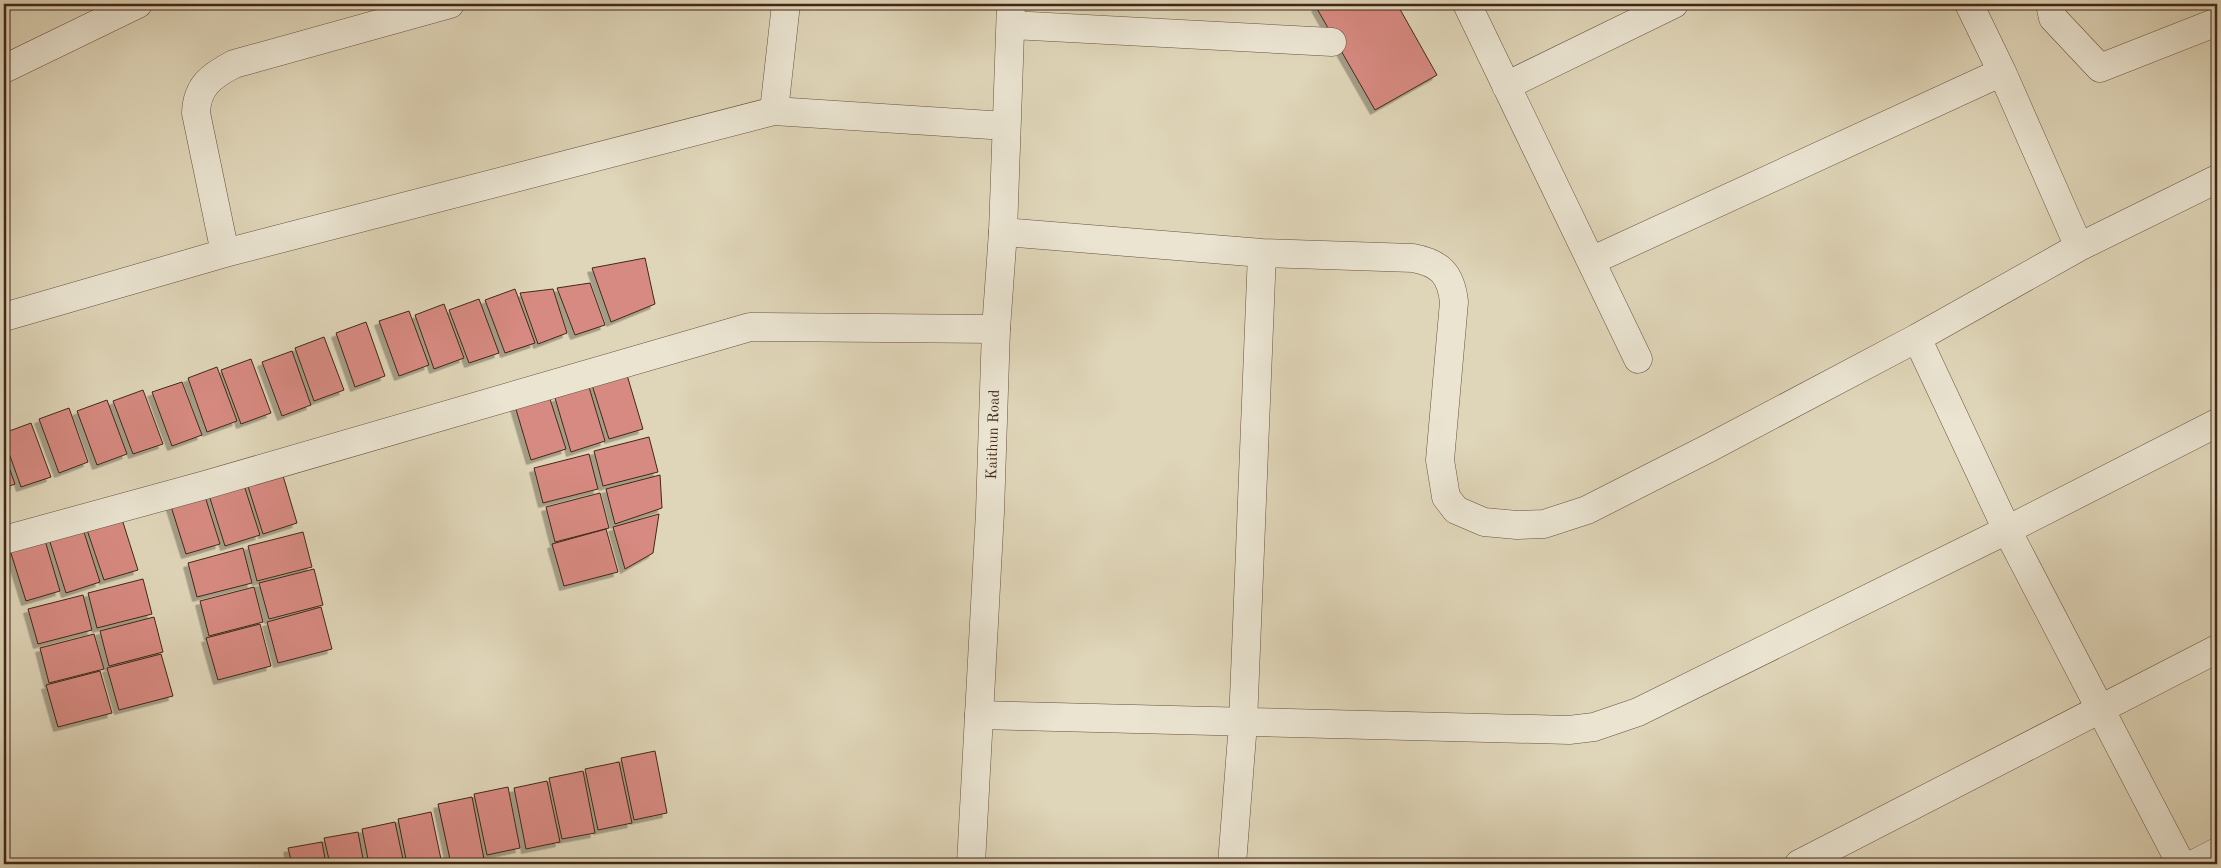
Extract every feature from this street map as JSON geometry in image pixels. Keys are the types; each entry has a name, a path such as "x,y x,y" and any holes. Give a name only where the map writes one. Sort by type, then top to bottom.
{"street":[{"path":"4,69 138,4"},
{"path":"225,253 196,113 196,99 202,88 219,72 234,64 450,4"},
{"path":"774,111 786,4"},
{"path":"1467,4 1638,359"},
{"path":"1506,86 1674,4"},
{"path":"1969,4 2002,72 2079,247"},
{"path":"2050,4 2053,18 2100,68 2217,22"},
{"path":"1011,14 1332,42"},
{"name":"Kaithun Road","path":"971,864 990,512 996,329 1003,232 1011,14"},
{"path":"1591,261 2002,72"},
{"path":"4,318 225,253 774,111 1006,126"},
{"path":"1003,232 1262,253 1413,258 1430,262 1441,269 1453,289 1454,302 1440,460 1446,498 1456,510 1484,522 1517,526 1544,524 1587,510 1917,338 2079,247 2217,179"},
{"path":"1232,864 1243,723 1262,253"},
{"path":"4,540 205,485 750,328 996,329"},
{"path":"1917,338 2007,530 2180,864"},
{"path":"979,715 1569,730 1594,727 1638,712 2007,530 2217,423"},
{"path":"1799,864 2217,649"},
{"path":"2194,864 2217,852"}],"building":[{"path":"1322,4 1397,4 1437,75 1375,110 1316,7"},
{"path":"645,258 655,304 611,322 592,268"},
{"path":"590,283 605,325 575,335 557,288"},
{"path":"515,289 535,343 505,353 485,300"},
{"path":"553,289 567,333 538,344 520,293"},
{"path":"479,299 499,353 469,363 449,310"},
{"path":"444,304 464,358 434,369 415,315"},
{"path":"409,311 429,365 399,376 379,321"},
{"path":"366,322 385,376 355,387 336,333"},
{"path":"324,337 344,390 314,401 295,348"},
{"path":"292,351 311,405 282,416 262,362"},
{"path":"251,359 271,413 241,424 221,370"},
{"path":"217,367 237,421 207,432 188,378"},
{"path":"627,375 643,429 609,439 592,385"},
{"path":"182,382 202,435 172,446 152,392"},
{"path":"589,387 605,441 571,452 555,398"},
{"path":"143,390 163,444 133,454 113,401"},
{"path":"549,396 566,449 531,460 515,406"},
{"path":"107,400 127,454 97,465 77,411"},
{"path":"69,408 88,462 59,473 39,419"},
{"path":"31,423 51,477 21,487 4,439 4,433"},
{"path":"649,437 658,472 603,486 594,451"},
{"path":"4,453 15,484 4,488"},
{"path":"589,454 598,489 543,503 534,468"},
{"path":"281,469 297,523 263,534 246,480"},
{"path":"660,475 662,508 615,524 606,489"},
{"path":"243,482 260,535 225,546 208,492"},
{"path":"203,490 220,544 186,554 169,500"},
{"path":"600,493 609,528 555,542 546,507"},
{"path":"659,514 653,553 625,569 613,527"},
{"path":"121,516 138,570 104,580 86,527"},
{"path":"83,529 100,582 66,593 49,539"},
{"path":"606,529 618,572 564,586 552,544"},
{"path":"303,532 312,567 257,581 248,546"},
{"path":"44,537 60,591 26,601 9,547"},
{"path":"243,548 252,583 197,597 188,563"},
{"path":"314,569 323,605 269,619 259,583"},
{"path":"143,579 152,614 97,628 88,593"},
{"path":"254,587 263,622 209,636 200,601"},
{"path":"83,595 92,630 38,644 28,609"},
{"path":"321,607 332,649 278,663 267,622"},
{"path":"154,617 163,652 109,666 100,631"},
{"path":"260,624 271,666 218,680 206,638"},
{"path":"94,634 104,669 49,683 40,648"},
{"path":"161,654 173,696 119,710 107,668"},
{"path":"100,671 112,713 58,727 46,685"},
{"path":"4,731 8,746 4,747"},
{"path":"655,751 667,813 634,820 621,758"},
{"path":"619,762 632,823 598,830 585,769"},
{"path":"583,771 595,833 562,839 549,778"},
{"path":"547,781 560,842 526,849 514,788"},
{"path":"508,787 520,848 487,855 474,794"},
{"path":"472,797 484,859 451,864 438,804"},
{"path":"431,812 442,864 407,864 398,819"},
{"path":"395,822 404,864 369,864 362,829"},
{"path":"358,832 364,864 330,864 324,838"},
{"path":"322,842 326,864 292,864 288,848"}]}
